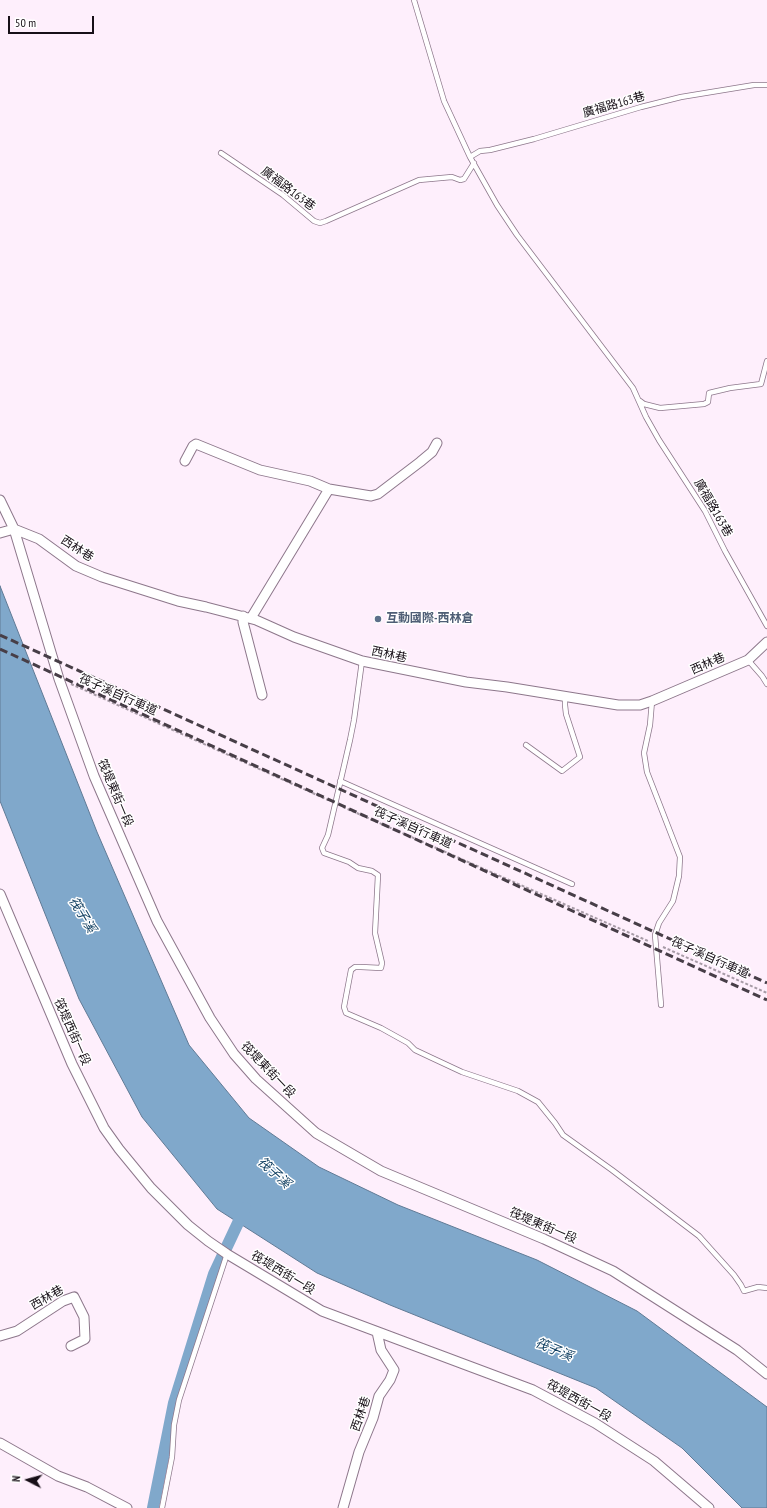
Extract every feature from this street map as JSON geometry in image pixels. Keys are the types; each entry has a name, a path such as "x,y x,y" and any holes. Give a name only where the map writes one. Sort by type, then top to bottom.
{"street":[{"path":"185,461 193,446 196,444 260,470 310,481 329,489 363,496 371,496 378,494 426,457 432,452 437,443"},
{"path":"262,695 243,622 329,489"},
{"name":"筏堤東街一段","path":"0,500 14,529 60,679 94,776 157,921 210,1018 234,1054 256,1079 316,1133 381,1171 544,1239 613,1271 737,1350 767,1374"},
{"path":"2,533 14,529"},
{"name":"西林巷","path":"14,529 39,539 76,566 102,577 178,601 247,617 294,637 362,661 466,682 618,705 640,705 652,701 748,660 767,642"},
{"name":"筏堤西街一段","path":"0,894 72,1064 104,1128 134,1169 169,1207 208,1242 322,1311 533,1390 595,1423 654,1461 709,1508"},
{"name":"西林巷","path":"0,1336 17,1331 63,1301 74,1296 84,1317 85,1339 71,1346"},
{"name":"西林巷","path":"343,1508 359,1452 373,1418 379,1396 390,1380 394,1370 381,1350 377,1332"},
{"path":"0,1443 58,1476 87,1487 127,1508"}],"lane":[{"name":"廣福路163巷","path":"414,0 444,101 470,157 497,205 517,235 633,388 646,417 659,440 705,511 767,626"},
{"name":"廣福路163巷","path":"470,157 480,151 534,139 641,107 681,97 747,86 767,85"},
{"name":"廣福路163巷","path":"221,153 283,195 314,221 320,223 419,180 452,177 460,180 464,179 474,164"},
{"path":"761,384 767,361"},
{"path":"640,401 644,404 660,408 704,404 708,402 709,393 730,388 767,384"},
{"path":"748,660 767,684"},
{"path":"362,661 354,720 328,835 322,848 324,853 349,862 358,868 378,874 375,929 381,955 381,968 355,967 351,970 344,1006 346,1013 381,1028 408,1044 415,1050 462,1072 518,1091 538,1102 555,1123 562,1135 612,1170 699,1236 734,1275 744,1291 758,1287 767,1288"},
{"path":"526,745 562,771 580,757 566,714 565,696"},
{"path":"652,701 650,725 644,753 646,772 680,857 679,876 673,900 659,923 655,935 661,1005"},
{"path":"340,781 572,884"},
{"path":"162,1508 172,1457 174,1425 179,1400 227,1254"}],"path":[{"name":"筏子溪自行車道","path":"60,679 335,803 652,942"},
{"name":"筏子溪自行車道","path":"659,945 767,993"}],"water":[{"name":"筏子溪","path":"0,586 97,832 189,1045 249,1118 319,1167 398,1205 537,1260 637,1311 767,1407 767,1508 742,1508 682,1448 596,1388 390,1305 317,1273 217,1209 142,1117 79,999 0,801"}],"waterway":[{"path":"153,1508 174,1403 214,1274 245,1208"}],"railway":[{"path":"0,635 767,983"},
{"path":"0,649 767,1000"}],"place":[{"name":"互動國際-西林倉","path":"378,619"}]}
